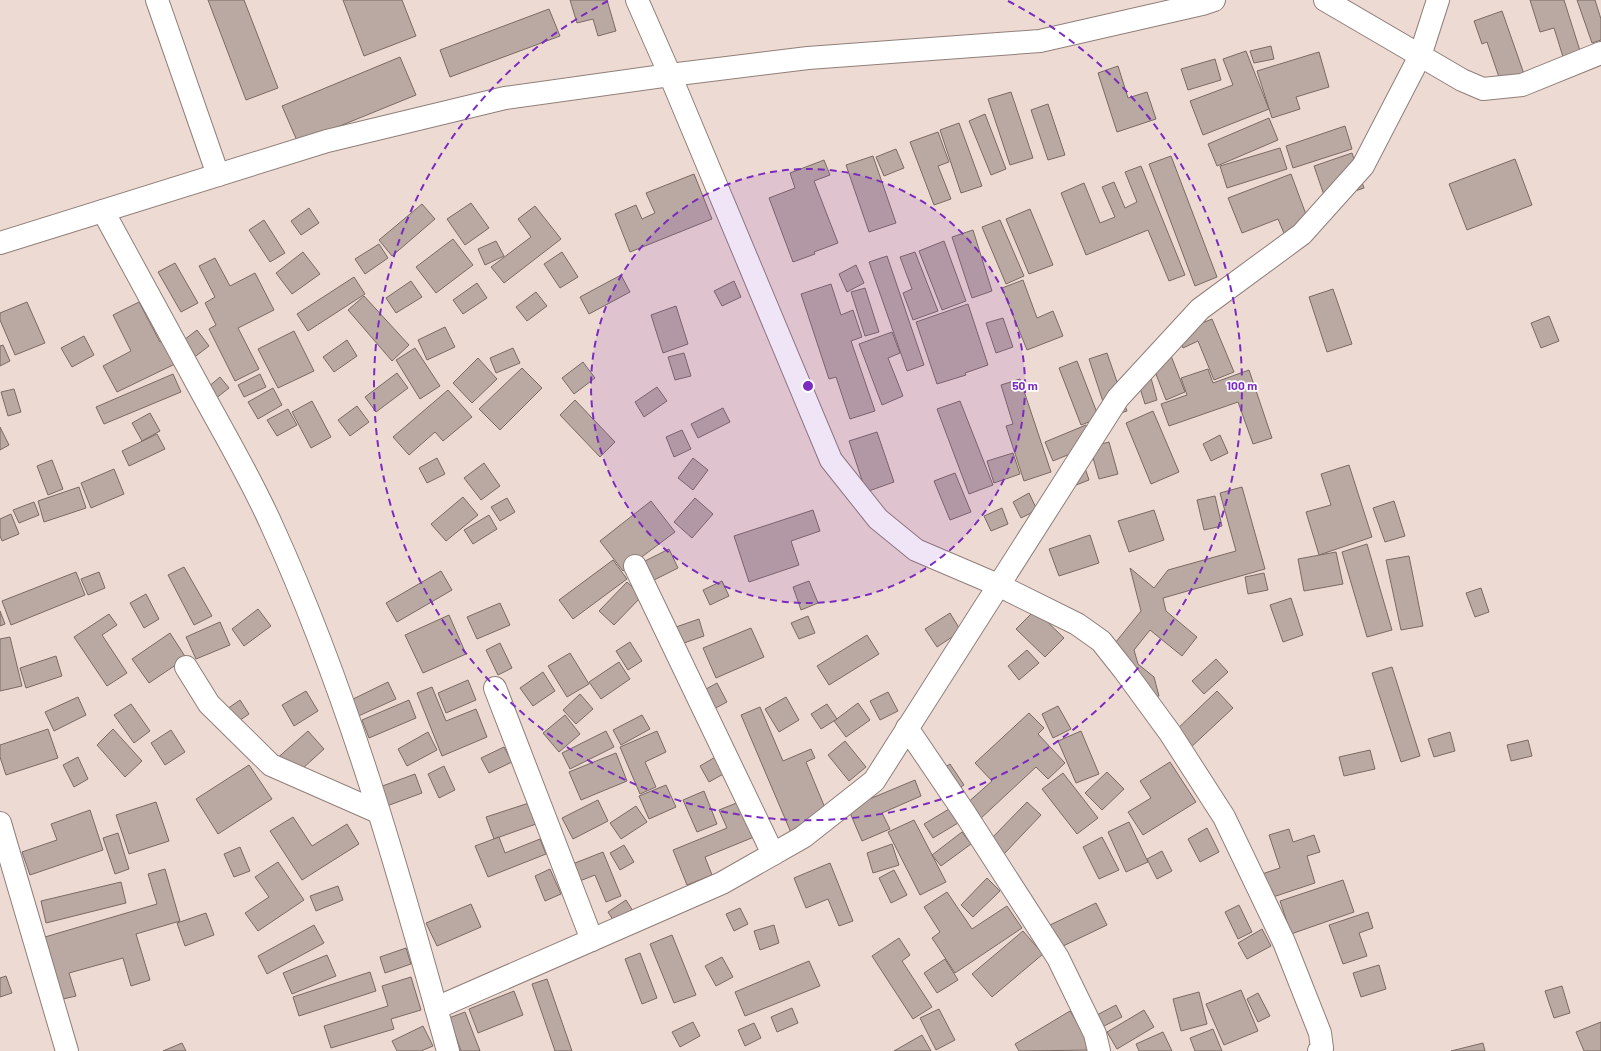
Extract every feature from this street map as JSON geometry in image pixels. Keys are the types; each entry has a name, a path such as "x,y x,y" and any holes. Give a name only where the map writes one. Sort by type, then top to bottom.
{"street":[{"path":"157,0 218,175"},
{"path":"637,0 670,75 831,460 878,519 916,550 998,585 1077,624 1100,641 1124,670 1170,733 1224,817 1284,942 1320,1033 1322,1048 1319,1051"},
{"path":"0,243 327,141 505,98 670,75 808,58 1040,41 1214,0"},
{"path":"1325,0 1462,80 1483,89 1522,85 1601,53"},
{"path":"436,1008 722,883 803,837 874,781 1118,398 1200,309 1302,234 1363,166 1420,56 1438,0"},
{"path":"103,211 272,524 316,628 349,720 408,906 448,1051"},
{"path":"635,566 773,854"},
{"path":"186,667 209,704 271,766 378,812"},
{"path":"495,688 592,940"},
{"path":"907,728 964,812 1058,958 1095,1034 1100,1051"},
{"path":"0,823 67,1051"}],"building":[{"path":"208,0 244,0 278,88 246,100"},
{"path":"343,0 402,0 416,36 364,56"},
{"path":"570,0 607,0 616,31 598,36 593,19 577,23"},
{"path":"1530,0 1564,0 1581,54 1564,60 1554,28 1540,32"},
{"path":"1577,0 1595,0 1601,19 1601,40 1592,43"},
{"path":"549,9 560,36 450,77 440,50"},
{"path":"1502,11 1524,74 1501,83 1487,42 1482,44 1474,21"},
{"path":"1271,46 1274,59 1254,63 1250,51"},
{"path":"1246,51 1269,109 1203,135 1190,101 1233,85 1223,59"},
{"path":"1319,52 1329,87 1296,97 1300,109 1272,118 1257,71"},
{"path":"400,57 416,95 298,143 282,106"},
{"path":"1215,59 1221,80 1188,90 1181,69"},
{"path":"1118,66 1128,98 1147,92 1156,119 1117,132 1098,73"},
{"path":"1011,92 1033,158 1010,165 988,99"},
{"path":"1048,104 1065,155 1048,160 1031,110"},
{"path":"985,114 1006,169 991,175 969,121"},
{"path":"1269,118 1278,140 1217,166 1208,144"},
{"path":"959,123 982,186 961,193 940,130"},
{"path":"1345,126 1352,149 1293,168 1286,146"},
{"path":"938,132 949,162 938,166 951,199 934,205 910,142"},
{"path":"1280,148 1287,169 1227,188 1220,166"},
{"path":"896,149 904,168 884,176 876,157"},
{"path":"1352,153 1364,188 1326,201 1314,166"},
{"path":"873,156 896,223 869,232 846,165"},
{"path":"1171,156 1217,277 1195,286 1149,164"},
{"path":"1515,159 1532,205 1467,230 1449,184"},
{"path":"824,160 830,175 814,181 838,243 793,262 769,198 795,188 790,173"},
{"path":"1141,166 1185,275 1169,281 1148,230 1086,255 1061,193 1084,183 1100,223 1115,217 1102,187 1114,182 1125,208 1137,202 1125,172"},
{"path":"694,174 712,219 630,252 615,214 636,205 642,219 655,213 646,193"},
{"path":"1291,174 1314,236 1289,245 1278,219 1242,233 1228,198"},
{"path":"471,203 489,228 465,245 447,219"},
{"path":"422,204 435,219 392,256 379,240"},
{"path":"535,206 561,239 504,283 491,267 531,237 518,219"},
{"path":"309,208 319,223 301,235 291,221"},
{"path":"1030,209 1053,265 1029,274 1006,219"},
{"path":"264,220 285,253 270,262 249,230"},
{"path":"1000,220 1024,276 1006,284 982,227"},
{"path":"973,230 992,291 972,298 952,237"},
{"path":"453,239 473,265 436,293 416,267"},
{"path":"496,241 504,256 485,265 478,249"},
{"path":"944,241 966,301 942,310 919,251"},
{"path":"379,244 388,258 365,274 355,259"},
{"path":"303,252 320,274 292,294 276,273"},
{"path":"562,252 578,277 560,288 544,264"},
{"path":"915,252 938,311 913,320 903,293 912,289 900,257"},
{"path":"887,256 924,365 907,371 869,262"},
{"path":"215,258 230,286 255,273 274,310 238,328 259,369 235,381 209,329 216,325 205,303 215,297 199,266"},
{"path":"175,263 198,303 181,312 158,272"},
{"path":"856,265 864,283 847,292 839,274"},
{"path":"621,275 630,292 589,314 580,297"},
{"path":"354,277 365,294 308,331 297,314"},
{"path":"1023,280 1037,318 1053,311 1063,336 1027,350 1002,288"},
{"path":"411,281 422,297 396,313 386,298"},
{"path":"734,281 741,297 722,306 714,291"},
{"path":"477,283 487,298 463,314 453,300"},
{"path":"831,284 841,315 853,310 862,337 851,341 875,411 850,419 836,377 829,379 801,294"},
{"path":"865,288 879,332 865,336 851,292"},
{"path":"1333,289 1352,344 1327,352 1309,297"},
{"path":"536,292 547,306 527,321 516,307"},
{"path":"364,296 409,345 392,361 348,310"},
{"path":"27,302 45,343 15,355 0,320 0,313"},
{"path":"139,302 160,342 163,341 175,364 117,392 103,366 131,351 113,315"},
{"path":"968,304 988,365 965,373 966,375 937,384 916,322"},
{"path":"676,306 688,344 663,353 651,315"},
{"path":"1549,316 1559,341 1541,348 1531,323"},
{"path":"1003,318 1013,347 996,353 986,323"},
{"path":"1212,319 1234,372 1214,380 1198,341 1183,348 1178,333"},
{"path":"445,327 455,347 427,360 418,340"},
{"path":"197,330 209,346 188,362 176,346"},
{"path":"294,331 314,371 278,388 258,349"},
{"path":"892,332 900,353 888,358 903,396 882,405 859,344"},
{"path":"84,336 94,355 72,367 61,348"},
{"path":"347,340 357,356 334,372 323,357"},
{"path":"3,345 10,361 0,366 0,346"},
{"path":"415,348 440,386 420,399 396,360"},
{"path":"513,348 520,363 496,373 490,358"},
{"path":"1168,348 1185,392 1166,400 1149,356"},
{"path":"684,353 691,376 675,380 668,357"},
{"path":"1107,353 1127,411 1108,417 1089,359"},
{"path":"478,358 497,379 472,403 453,383"},
{"path":"1077,361 1099,418 1081,425 1059,368"},
{"path":"583,362 595,378 574,394 562,378"},
{"path":"522,368 542,388 500,430 479,409"},
{"path":"1208,369 1213,383 1249,370 1272,438 1253,444 1238,402 1169,426 1161,404 1187,395 1181,378"},
{"path":"397,373 408,388 376,412 365,397"},
{"path":"173,374 181,392 104,424 96,407"},
{"path":"260,374 266,387 244,397 238,385"},
{"path":"220,377 229,388 210,403 201,393"},
{"path":"1151,378 1157,400 1145,404 1138,382"},
{"path":"1020,379 1051,472 1024,481 1006,426 1013,424 1001,385"},
{"path":"657,387 667,401 644,417 635,402"},
{"path":"273,388 282,405 258,419 248,402"},
{"path":"14,389 21,412 8,416 1,392"},
{"path":"448,390 472,417 443,441 435,432 409,455 393,437"},
{"path":"575,400 615,442 600,457 560,415"},
{"path":"312,401 331,437 311,448 292,412"},
{"path":"960,401 993,485 969,494 937,409"},
{"path":"357,406 369,422 350,436 338,420"},
{"path":"723,408 730,422 698,438 691,424"},
{"path":"288,409 297,425 277,436 267,420"},
{"path":"1153,411 1179,472 1151,484 1126,423"},
{"path":"150,413 160,431 142,441 132,423"},
{"path":"1086,425 1094,444 1053,461 1045,442"},
{"path":"0,427 9,445 0,450"},
{"path":"682,430 691,449 674,457 666,437"},
{"path":"877,432 894,482 866,492 849,441"},
{"path":"157,434 165,449 129,466 122,451"},
{"path":"1220,435 1228,453 1211,461 1203,444"},
{"path":"1109,442 1118,474 1099,479 1090,447"},
{"path":"1013,453 1020,474 994,483 987,461"},
{"path":"437,458 445,474 427,483 419,468"},
{"path":"693,458 708,470 693,490 678,478"},
{"path":"52,460 63,489 48,495 37,466"},
{"path":"1083,462 1089,480 1071,487"},
{"path":"484,463 500,486 481,500 464,478"},
{"path":"1349,465 1372,537 1319,555 1306,512 1331,505 1321,474"},
{"path":"114,469 124,494 91,508 81,483"},
{"path":"955,473 971,512 950,520 934,481"},
{"path":"79,487 86,508 44,522 38,501"},
{"path":"1242,487 1265,569 1163,598 1166,611 1197,637 1182,656 1150,630 1134,650 1138,664 1154,677 1159,696 1141,701 1111,648 1141,611 1130,568 1154,588 1168,570 1236,551 1220,493"},
{"path":"1029,493 1037,510 1021,518 1013,502"},
{"path":"1215,496 1222,526 1204,530 1197,500"},
{"path":"463,497 478,515 446,541 431,524"},
{"path":"507,498 515,512 500,521 491,507"},
{"path":"695,498 713,514 692,538 674,522"},
{"path":"651,501 675,532 623,571 600,541"},
{"path":"1394,501 1405,536 1385,542 1373,508"},
{"path":"34,502 39,515 19,523 13,510"},
{"path":"1002,508 1008,524 991,531 984,516"},
{"path":"813,510 820,531 791,541 799,565 749,582 734,536"},
{"path":"1154,510 1164,540 1129,552 1118,521"},
{"path":"11,514 19,534 2,541 0,536 0,519"},
{"path":"489,515 497,529 473,544 464,530"},
{"path":"1090,535 1099,563 1059,576 1049,549"},
{"path":"1367,544 1392,630 1367,637 1342,552"},
{"path":"669,549 678,568 648,583 639,564"},
{"path":"1336,552 1343,584 1304,591 1298,559"},
{"path":"1409,556 1423,626 1401,630 1386,560"},
{"path":"613,560 627,579 573,619 559,600"},
{"path":"184,567 212,616 194,625 168,575"},
{"path":"441,571 452,590 397,622 386,603"},
{"path":"76,572 85,595 11,625 2,601"},
{"path":"99,572 105,588 88,595 81,579"},
{"path":"1264,573 1268,590 1248,594 1245,577"},
{"path":"722,581 729,596 710,605 703,590"},
{"path":"809,581 818,603 801,610 793,587"},
{"path":"627,582 642,596 614,625 599,611"},
{"path":"1481,588 1489,612 1475,617 1466,593"},
{"path":"146,594 159,619 144,628 130,603"},
{"path":"1291,598 1303,635 1283,642 1270,605"},
{"path":"500,603 510,625 477,639 467,617"},
{"path":"258,609 271,626 244,646 232,629"},
{"path":"1035,610 1064,638 1045,657 1016,629"},
{"path":"0,611 5,624 0,626"},
{"path":"950,613 961,631 937,647 925,629"},
{"path":"109,614 117,625 102,635 127,673 107,686 74,637"},
{"path":"449,615 466,654 423,673 405,635"},
{"path":"808,616 815,633 799,639 791,623"},
{"path":"699,619 704,636 681,644 676,627"},
{"path":"220,622 230,645 196,659 186,637"},
{"path":"751,628 764,657 716,678 703,648"},
{"path":"170,633 186,658 149,683 132,659"},
{"path":"867,635 879,654 829,685 817,666"},
{"path":"10,637 22,686 0,691 0,639"},
{"path":"630,642 642,661 628,670 616,651"},
{"path":"500,643 512,668 498,675 486,650"},
{"path":"1027,650 1039,663 1019,680 1008,666"},
{"path":"570,653 589,684 567,697 548,666"},
{"path":"56,656 62,676 26,688 20,668"},
{"path":"1216,659 1228,672 1204,694 1192,681"},
{"path":"619,662 630,679 601,699 589,682"},
{"path":"1392,667 1420,756 1401,762 1372,673"},
{"path":"543,672 555,691 533,706 520,688"},
{"path":"468,680 476,700 446,713 438,693"},
{"path":"388,682 396,699 354,718 347,702"},
{"path":"717,683 727,702 708,712 697,694"},
{"path":"432,687 446,721 476,709 487,737 442,756 417,693"},
{"path":"306,691 318,711 294,726 282,705"},
{"path":"1217,691 1233,708 1189,749 1173,733"},
{"path":"888,692 898,711 880,720 870,701"},
{"path":"580,694 593,709 576,724 563,710"},
{"path":"78,697 86,715 54,731 45,712"},
{"path":"786,697 799,720 779,732 765,709"},
{"path":"240,700 249,714 233,725 224,711"},
{"path":"409,700 416,718 369,738 362,720"},
{"path":"858,703 870,720 846,737 834,721"},
{"path":"131,704 150,731 134,743 114,715"},
{"path":"827,704 837,719 821,729 811,714"},
{"path":"1058,706 1071,729 1053,738 1042,714"},
{"path":"760,707 783,761 811,749 815,758 806,762 830,820 792,835 741,715"},
{"path":"1029,713 1044,728 1038,734 1065,763 1048,779 1036,767 979,820 965,805 992,781 975,763"},
{"path":"565,715 580,734 559,752 543,733"},
{"path":"642,715 650,729 621,745 613,730"},
{"path":"48,729 58,758 6,775 0,757 0,745"},
{"path":"113,729 142,761 125,777 97,745"},
{"path":"171,730 185,752 165,765 151,743"},
{"path":"308,731 324,749 291,779 274,761"},
{"path":"606,731 614,747 570,769 562,753"},
{"path":"657,731 666,752 645,762 656,787 640,794 620,747"},
{"path":"1081,731 1099,774 1076,783 1058,741"},
{"path":"428,732 437,750 407,766 398,749"},
{"path":"1450,732 1455,751 1434,757 1428,739"},
{"path":"1528,740 1532,756 1511,761 1507,745"},
{"path":"845,741 866,767 849,781 828,755"},
{"path":"504,747 512,762 489,773 481,758"},
{"path":"1370,750 1375,769 1344,776 1339,757"},
{"path":"616,753 627,781 581,800 569,772"},
{"path":"717,756 727,772 709,782 700,766"},
{"path":"78,757 88,779 74,787 63,765"},
{"path":"1170,762 1196,802 1143,835 1128,812 1151,798 1140,781"},
{"path":"950,764 964,785 953,792 939,771"},
{"path":"249,765 272,799 218,834 196,799"},
{"path":"444,766 455,790 439,798 428,774"},
{"path":"1107,772 1124,789 1102,810 1085,793"},
{"path":"1063,773 1098,818 1077,834 1042,789"},
{"path":"415,774 422,793 376,810 369,791"},
{"path":"915,780 921,796 882,813 890,829 862,841 848,808"},
{"path":"666,785 676,807 649,819 639,796"},
{"path":"704,791 717,824 697,832 683,800"},
{"path":"598,800 608,821 573,839 562,818"},
{"path":"156,802 169,841 129,854 116,815"},
{"path":"739,802 754,837 705,857 712,875 687,885 673,850 727,828 719,810"},
{"path":"1027,802 1041,815 1004,854 990,840"},
{"path":"529,803 536,824 494,839 486,817"},
{"path":"636,806 647,822 621,839 610,823"},
{"path":"949,809 958,823 933,838 924,824"},
{"path":"90,810 103,850 30,875 22,852 57,840 51,824"},
{"path":"293,817 312,846 347,824 359,844 302,880 270,831"},
{"path":"914,820 946,882 920,895 888,832"},
{"path":"1129,822 1148,862 1126,872 1108,832"},
{"path":"1207,828 1219,852 1200,862 1188,839"},
{"path":"1289,829 1293,842 1314,835 1320,852 1307,856 1315,883 1258,902 1250,878 1280,868 1269,835"},
{"path":"962,832 971,844 941,866 932,855"},
{"path":"118,833 129,869 115,874 103,838"},
{"path":"499,837 505,853 540,839 546,854 488,877 475,846"},
{"path":"1102,837 1119,870 1099,879 1083,847"},
{"path":"892,844 899,865 873,873 867,853"},
{"path":"624,845 634,862 620,870 610,853"},
{"path":"240,847 250,871 234,877 224,854"},
{"path":"1162,851 1172,871 1157,879 1147,859"},
{"path":"603,852 621,896 606,902 595,875 572,884 565,867"},
{"path":"278,862 304,900 258,931 245,913 269,897 255,877"},
{"path":"830,863 853,921 839,926 828,899 806,908 794,878"},
{"path":"165,869 180,921 136,934 150,980 131,986 123,958 69,973 76,996 63,999 45,937 157,904 148,874"},
{"path":"550,869 561,894 545,901 535,876"},
{"path":"894,870 907,895 891,903 879,878"},
{"path":"987,878 1000,891 973,917 961,905"},
{"path":"1343,880 1354,912 1291,934 1280,901"},
{"path":"121,882 126,903 46,923 41,901"},
{"path":"338,886 343,900 316,911 310,896"},
{"path":"947,892 972,929 1007,906 1022,928 955,973 932,938 940,932 924,907"},
{"path":"626,900 642,925 624,937 608,912"},
{"path":"1096,903 1107,925 1061,947 1050,925"},
{"path":"471,904 481,927 437,946 426,923"},
{"path":"1239,905 1252,932 1238,939 1225,912"},
{"path":"740,908 748,924 734,931 726,914"},
{"path":"1368,912 1373,928 1359,933 1367,956 1343,964 1329,925"},
{"path":"206,913 214,935 185,946 177,923"},
{"path":"314,925 324,943 267,974 258,956"},
{"path":"774,925 779,943 760,950 754,931"},
{"path":"1262,929 1271,946 1247,959 1238,943"},
{"path":"1023,931 1043,954 992,997 972,974"},
{"path":"672,935 696,995 674,1003 650,944"},
{"path":"899,938 910,955 902,961 932,1007 913,1019 872,956"},
{"path":"406,948 411,964 385,973 380,957"},
{"path":"640,953 657,998 642,1004 625,959"},
{"path":"327,955 336,976 292,994 283,973"},
{"path":"722,957 733,977 716,986 705,966"},
{"path":"945,959 958,980 937,993 924,973"},
{"path":"809,961 820,986 745,1016 735,992"},
{"path":"1379,965 1386,989 1361,997 1353,973"},
{"path":"370,972 376,991 299,1016 293,997"},
{"path":"6,976 12,993 0,997 0,978"},
{"path":"411,977 421,1010 391,1019 394,1029 331,1048 324,1026 388,1006 382,986"},
{"path":"547,979 572,1051 555,1051 532,984"},
{"path":"1562,986 1570,1013 1554,1018 1545,991"},
{"path":"1241,990 1258,1031 1224,1045 1206,1004"},
{"path":"514,991 523,1015 478,1033 469,1009"},
{"path":"1199,992 1207,1024 1181,1031 1173,999"},
{"path":"1258,993 1270,1016 1258,1022 1247,999"},
{"path":"1116,1005 1122,1017 1102,1027 1097,1015"},
{"path":"792,1008 798,1023 777,1032 771,1017"},
{"path":"939,1009 955,1040 936,1050 920,1018"},
{"path":"1144,1010 1154,1027 1117,1049 1107,1032"},
{"path":"1070,1011 1094,1050 1019,1051 1015,1044"},
{"path":"465,1012 480,1051 461,1051 449,1018"},
{"path":"693,1022 700,1036 680,1047 672,1032"},
{"path":"1601,1022 1601,1051 1584,1051 1576,1032"},
{"path":"754,1023 761,1038 745,1046 738,1030"},
{"path":"423,1026 433,1046 421,1051 397,1051 392,1041"},
{"path":"1213,1029 1222,1051 1195,1051 1190,1038"},
{"path":"1163,1032 1172,1051 1139,1051 1136,1044"},
{"path":"922,1035 931,1051 894,1051"},
{"path":"182,1043 186,1051 163,1051"},
{"path":"1483,1043 1485,1051 1451,1051"}]}
